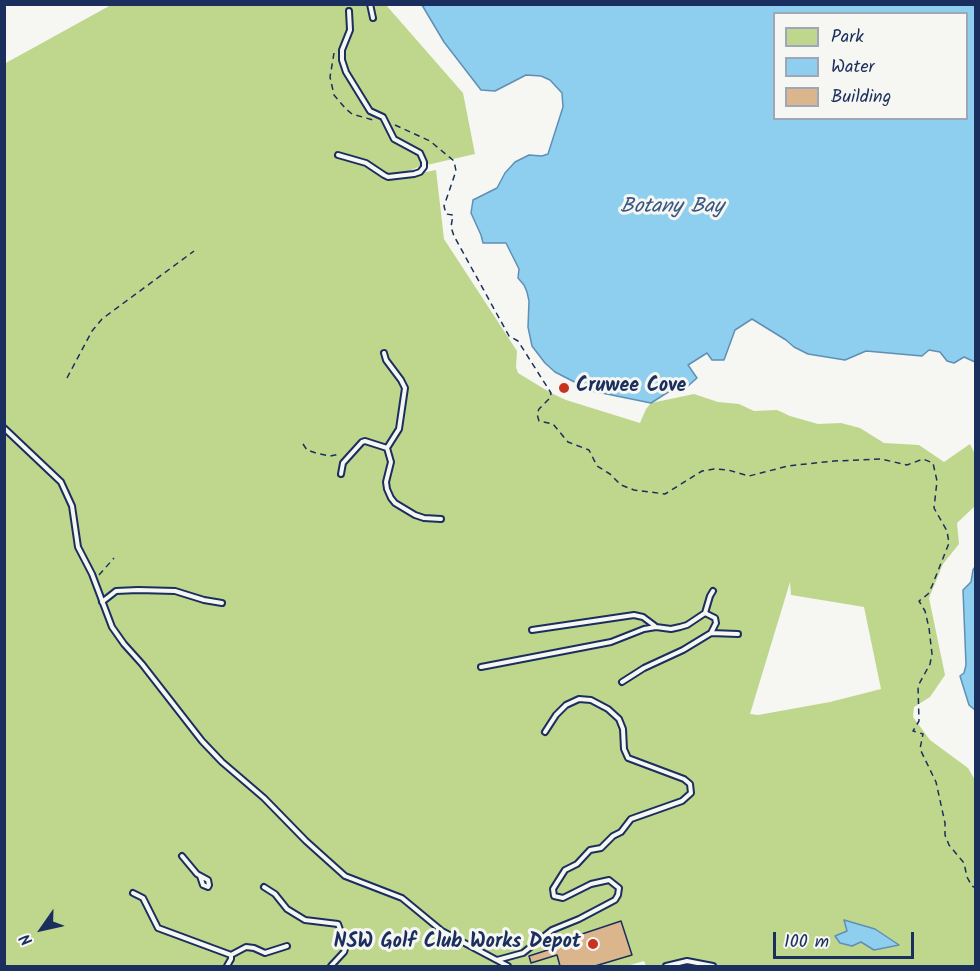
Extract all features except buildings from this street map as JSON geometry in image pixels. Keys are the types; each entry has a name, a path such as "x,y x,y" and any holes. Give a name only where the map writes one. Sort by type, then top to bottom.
{"lane":[{"path":"370,4 373,18"},
{"path":"338,155 366,163 388,177 420,172 424,167 422,157 417,151 394,138 383,117 370,111 346,72 342,50 350,30 349,11"},
{"path":"384,353 386,360 405,388 399,429 387,448 390,462 387,489 391,498 400,507 424,518 441,519"},
{"path":"4,428 61,483 72,506 78,547 95,580 112,627 201,741 345,876 402,898 442,931 508,966"},
{"path":"341,474 343,463 359,444 365,441 387,448"},
{"path":"102,602 116,591 138,590 175,591 222,603"},
{"path":"481,667 611,642 644,629 687,625 705,614 713,591"},
{"path":"622,682 711,633 716,618 705,614"},
{"path":"532,630 634,615 642,617 656,627"},
{"path":"711,633 738,634"},
{"path":"496,960 523,953 552,930 615,900 619,888 609,880 591,884 563,898 554,896 552,888 565,870 578,864 590,850 601,848 613,836 621,832 631,819 682,801 691,793 690,784 684,779 628,758 624,749 623,729 619,719 608,709 591,700 579,699 566,705 556,715 546,732"},
{"path":"182,856 200,876"},
{"path":"264,887 275,894 287,909 305,920 338,924 346,946 344,952 331,966"},
{"path":"133,893 143,898 155,924 162,930 231,955"},
{"path":"227,966 231,955 238,950 249,947 265,952 287,946"},
{"path":"666,966 687,961 713,966"}],"path":[{"path":"336,48 330,77 334,94 346,110 352,114 402,126 430,141 454,160 456,171 444,206 446,214 453,215 451,227 454,236 509,336 518,341 550,393 550,398 537,414 539,421 553,424 568,442 589,450 597,466 621,485 634,490 665,494 702,471 714,469 749,476 788,466 834,461 881,459 907,465 923,459 933,463 937,481 934,508 947,531 949,543 928,594 919,601 925,611 932,654 930,664 918,686 919,721 913,731 923,734 920,749 936,782 945,823 945,835 949,845 964,863 967,877 975,888"},
{"path":"67,378 92,331 102,319 194,251"},
{"path":"303,444 310,452 330,456 353,453"},
{"path":"95,580 114,558"}],"green space":[{"path":"111,5 386,5 463,93 475,154 418,167 394,178 436,170 444,239 517,351 518,373 566,400 640,423 651,403 694,394 718,402 739,404 754,411 777,410 818,424 841,423 860,428 884,443 919,445 944,462 970,444 975,454 975,506 957,523 959,544 943,564 929,598 945,675 930,697 914,707 913,717 930,740 968,768 975,780 975,966 646,966 644,961 627,966 5,966 4,64","holes":["790,582 791,595 864,607 881,689 830,702 758,715 750,714"]}],"water":[{"name":"Botany Bay","path":"422,5 975,5 975,362 964,357 954,363 947,361 940,352 929,350 922,356 866,351 845,360 808,354 752,319 735,330 724,360 712,360 707,353 688,365 697,378 688,386 673,389 651,403 592,391 555,372 532,346 528,327 527,292 518,278 519,269 506,243 483,243 471,213 473,200 497,188 505,173 515,162 529,155 548,154 563,107 562,93 550,80 541,76 526,75 495,91 481,90 444,42"},
{"path":"975,567 975,710 969,705 960,676 964,673 966,665 963,590 971,582"},
{"path":"844,920 875,929 899,945 874,950 861,942 852,946 840,943 835,936 847,931"}],"place":[{"name":"Cruwee Cove","path":"564,388"},
{"name":"NSW Golf Club Works Depot","path":"593,944"}]}
